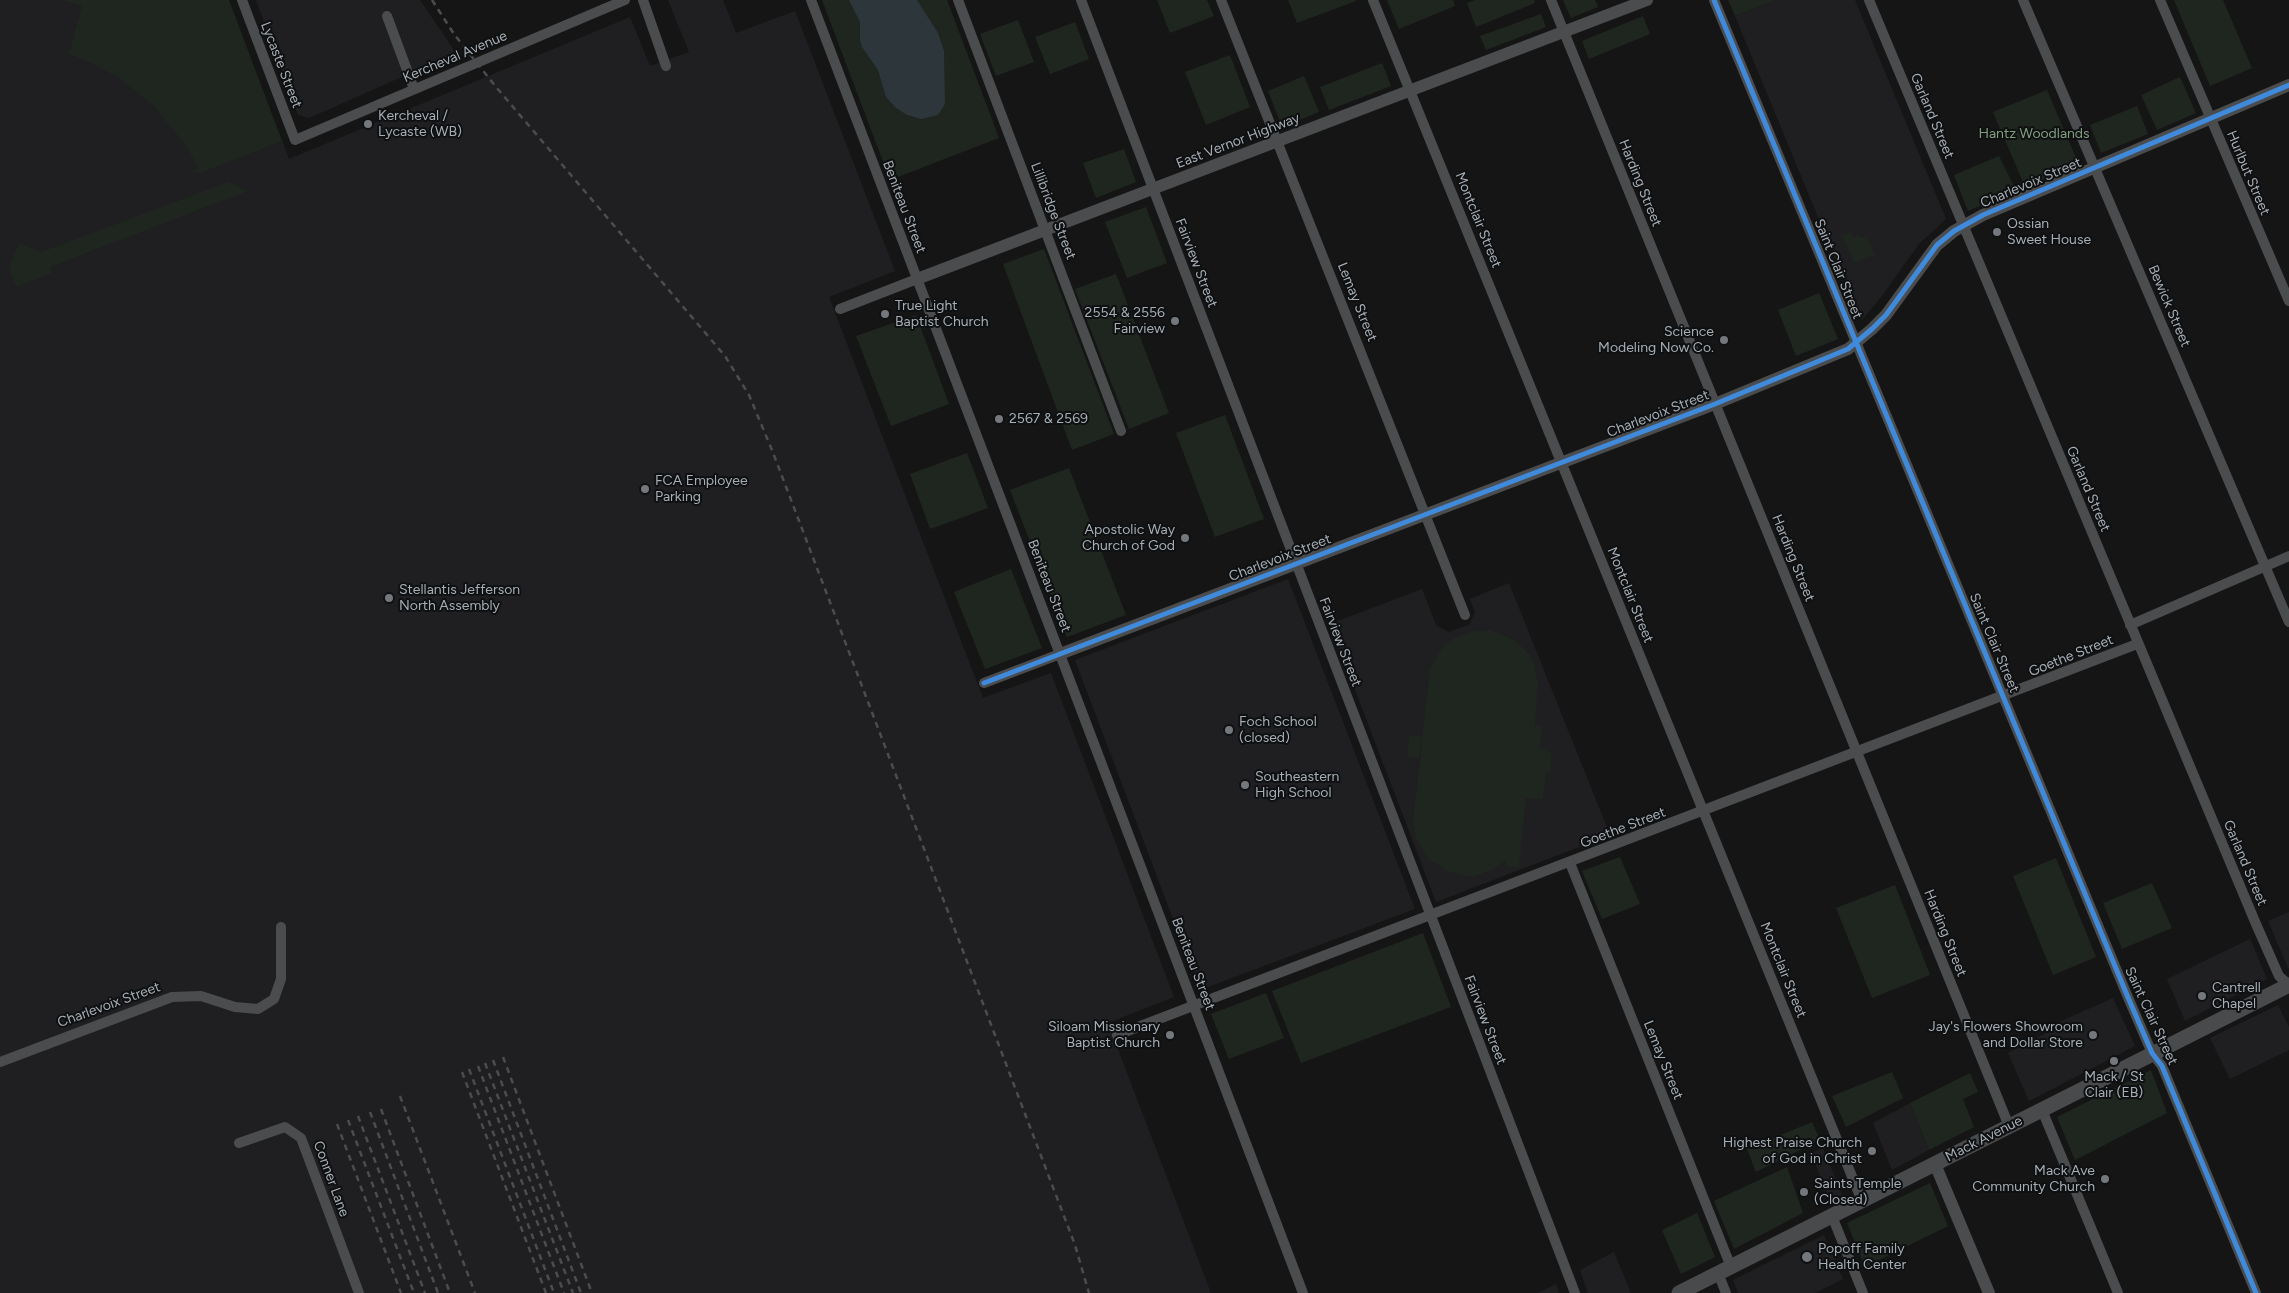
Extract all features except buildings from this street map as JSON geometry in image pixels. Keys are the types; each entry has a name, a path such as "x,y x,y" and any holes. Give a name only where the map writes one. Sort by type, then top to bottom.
{"main road":[{"name":"Mack Avenue","path":"1679,1293 2289,985"}],"street":[{"name":"Lycaste Street","path":"242,0 295,140"},
{"name":"Kercheval Avenue","path":"295,140 625,0"},
{"path":"643,0 666,66"},
{"name":"Beniteau Street","path":"810,0 1304,1293"},
{"name":"Lillibridge Street","path":"958,0 1121,431"},
{"name":"Fairview Street","path":"1081,0 1575,1293"},
{"name":"Lemay Street","path":"1221,0 1465,615"},
{"name":"Montclair Street","path":"1373,0 1862,1201"},
{"name":"Harding Street","path":"1551,0 2009,1126"},
{"name":"East Vernor Highway","path":"840,309 1647,0"},
{"name":"Saint Clair Street","path":"1714,0 1825,271 1857,342 2152,1053 2162,1066 2256,1293"},
{"name":"Garland Street","path":"1869,0 2137,644 2279,976 2289,985"},
{"name":"Bewick Street","path":"2023,0 2289,622"},
{"name":"Hurlbut Street","path":"2160,0 2289,301"},
{"path":"387,16 414,89"},
{"name":"Charlevoix Street","path":"984,683 1715,404 1844,350 1857,342 1886,315 1937,245 1964,225 2289,85"},
{"path":"2130,625 2289,556"},
{"name":"Goethe Street","path":"1117,1035 1704,812 2137,644"},
{"name":"Lemay Street","path":"1570,863 1725,1270 1726,1293"},
{"name":"Charlevoix Street","path":"0,1062 172,997 201,996 235,1007 258,1010 274,999 281,979 281,927"},
{"path":"2042,1110 2118,1293"},
{"name":"Conner Lane","path":"239,1143 285,1127 301,1138 359,1293"},
{"path":"1935,1164 1989,1293"},
{"path":"1832,1216 1863,1293"}],"shaded area":[{"path":"0,0 228,0 289,159 630,17 650,66 689,52 668,0 723,0 736,33 795,11 895,271 829,297 983,698 1051,673 1174,997 1108,1023 1211,1293 0,1293"},
{"path":"256,0 420,0 456,53 309,118 298,115"},
{"path":"849,0 917,0 938,33 944,51 945,104 938,115 921,119 907,115 895,107 886,97 878,70 862,47 860,22"},
{"path":"1776,0 1855,0 1946,219 1919,244 1881,297 1861,321 1735,16"},
{"name":"Southeastern High School","path":"1288,579 1415,909 1200,990 1075,660"},
{"path":"1509,583 1610,835 1436,902 1330,624 1422,589 1436,625 1448,632 1469,625 1475,612 1470,599"},
{"path":"2289,912 2289,968 2288,968 2268,921"},
{"path":"2250,939 2267,979 2185,1021 2167,979"},
{"path":"2113,998 2135,1046 2029,1101 2008,1053 2048,1032 2059,1022"},
{"path":"2278,1005 2289,1027 2289,1050 2230,1079 2210,1038"},
{"path":"1910,1103 1929,1150 1892,1170 1873,1123"},
{"path":"1823,1148 1842,1195 1830,1200 1811,1153"},
{"name":"Popoff Family Health Center","path":"1824,1235 1843,1279 1815,1293 1738,1293 1733,1280"},
{"path":"1614,1252 1631,1293 1588,1293 1580,1270"},
{"path":"1556,1284 1559,1293 1538,1293"}],"green space":[{"path":"61,0 229,0 282,141 200,173 194,172 199,169 187,147 154,106 119,78 85,60 69,54 82,6"},
{"path":"822,0 947,0 999,138 890,180"},
{"path":"1157,0 1207,0 1214,16 1170,33"},
{"path":"1288,0 1355,0 1356,1 1297,23"},
{"path":"1387,0 1453,0 1455,6 1399,29"},
{"path":"1475,0 1534,0 1535,3 1476,27 1467,3"},
{"path":"1563,0 1595,0 1598,7 1571,18"},
{"path":"1728,0 1776,0 1735,16"},
{"path":"2174,0 2223,0 2252,68 2210,86"},
{"path":"1541,14 1546,27 1486,50 1480,36"},
{"path":"1643,16 1650,34 1589,59 1582,41"},
{"path":"1018,20 1034,62 996,76 980,34"},
{"path":"1075,22 1089,59 1050,74 1035,37"},
{"path":"1230,55 1250,107 1206,125 1185,72"},
{"path":"1382,63 1391,86 1329,110 1320,87"},
{"path":"1304,76 1319,112 1282,127 1268,91"},
{"path":"2180,77 2196,113 2157,130 2141,95"},
{"name":"Hantz Woodlands","path":"2047,90 2079,165 2025,187 1993,112"},
{"path":"2137,106 2148,134 2101,153 2090,125"},
{"path":"1124,149 1136,182 1096,198 1083,163"},
{"name":"Hantz Woodlands","path":"1999,156 2016,190 1968,211 1954,175"},
{"path":"228,182 248,191 50,267 52,273 16,287 9,268 19,243 41,252"},
{"path":"1146,207 1167,263 1127,278 1105,222"},
{"path":"1851,232 1853,237 1860,235 1861,238 1867,236 1875,255 1854,263 1842,236"},
{"path":"1044,249 1114,434 1072,450 1003,264"},
{"path":"1116,274 1169,413 1129,429 1075,289"},
{"path":"1819,293 1838,339 1796,356 1778,310"},
{"path":"916,315 949,404 891,426 856,336"},
{"path":"1225,415 1264,519 1215,537 1176,433"},
{"path":"967,453 988,508 930,529 910,474"},
{"path":"1069,468 1126,615 1067,637 1010,490"},
{"path":"1011,569 1042,648 985,669 954,592"},
{"path":"1490,630 1513,639 1533,661 1538,684 1535,725 1542,726 1540,748 1548,749 1548,752 1552,752 1550,771 1546,771 1543,799 1526,798 1519,868 1506,866 1506,860 1492,870 1474,876 1465,876 1447,871 1428,858 1417,841 1413,823 1430,668 1443,647 1455,638 1475,631"},
{"path":"1409,735 1421,736 1419,758 1407,757"},
{"path":"1620,857 1640,904 1602,919 1582,871"},
{"path":"2056,858 2096,957 2053,975 2013,876"},
{"path":"2152,883 2172,928 2122,949 2103,903"},
{"path":"1895,885 1930,975 1872,998 1836,908"},
{"path":"1423,933 1451,1007 1301,1063 1272,991"},
{"path":"1266,993 1284,1038 1229,1059 1211,1014"},
{"path":"2151,1070 2167,1113 2075,1160 2057,1117"},
{"path":"1892,1072 1903,1098 1846,1127 1832,1096"},
{"path":"1970,1073 1978,1092 1963,1099 1974,1127 1929,1150 1910,1103"},
{"path":"1812,1122 1820,1140 1756,1172 1747,1149"},
{"path":"1787,1167 1803,1213 1734,1249 1714,1201"},
{"path":"1930,1183 1948,1226 1865,1267 1847,1223"},
{"path":"1697,1213 1715,1257 1681,1274 1662,1230"}],"railway":[{"path":"432,0 454,34 496,87 725,356 749,395 772,450 1075,1245 1089,1293"},
{"path":"503,1057 592,1293"},
{"path":"493,1060 581,1293"},
{"path":"485,1063 573,1293"},
{"path":"478,1066 564,1293"},
{"path":"469,1069 554,1293"},
{"path":"462,1072 546,1293"},
{"path":"400,1096 475,1293"},
{"path":"381,1109 450,1293"},
{"path":"370,1112 438,1293"},
{"path":"358,1116 425,1293"},
{"path":"348,1120 414,1293"},
{"path":"337,1124 401,1293"}],"cycle path":[{"path":"1714,0 2127,995 2152,1053 2162,1066 2256,1293"},
{"path":"984,683 1715,404 1848,349 1886,315 1937,245 1954,231 1983,215 2289,85"}],"place":[{"name":"Kercheval / Lycaste (WB)","path":"368,124"},
{"name":"Ossian Sweet House","path":"1997,232"},
{"name":"True Light Baptist Church","path":"885,314"},
{"name":"2554 & 2556 Fairview","path":"1175,321"},
{"name":"Science Modeling Now Co.","path":"1724,340"},
{"name":"2567 & 2569","path":"999,419"},
{"name":"FCA Employee Parking","path":"645,489"},
{"name":"Apostolic Way Church of God","path":"1185,538"},
{"name":"Stellantis Jefferson North Assembly","path":"389,598"},
{"name":"Foch School (closed)","path":"1229,730"},
{"name":"Southeastern High School","path":"1245,785"},
{"name":"Cantrell Chapel","path":"2202,996"},
{"name":"Siloam Missionary Baptist Church","path":"1170,1035"},
{"name":"Jay's Flowers Showroom and Dollar Store","path":"2093,1035"},
{"name":"Mack / St Clair (EB)","path":"2114,1061"},
{"name":"Highest Praise Church of God in Christ","path":"1872,1151"},
{"name":"Mack Ave Community Church","path":"2105,1179"},
{"name":"Saints Temple (Closed)","path":"1804,1192"},
{"name":"Popoff Family Health Center","path":"1807,1257"}]}
